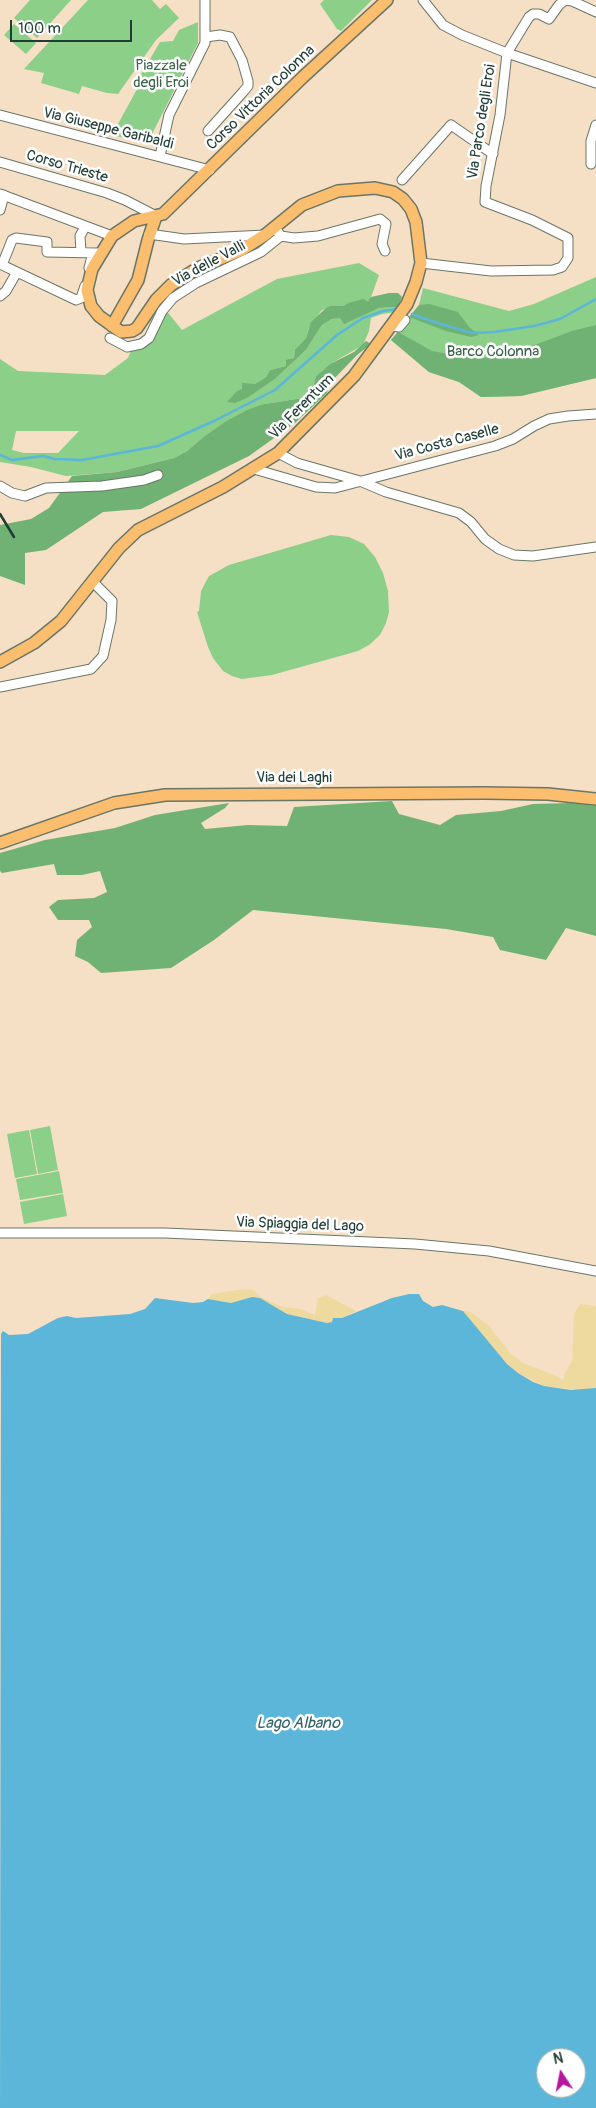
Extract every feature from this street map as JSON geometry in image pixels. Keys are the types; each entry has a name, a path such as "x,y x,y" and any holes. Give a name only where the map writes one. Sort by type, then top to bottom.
{"main road":[{"name":"Corso Vittoria Colonna","path":"156,216 163,214 210,170 303,77 386,0"},
{"name":"Via Ferentum","path":"0,662 20,652 56,626 119,548 138,530 223,488 254,469 278,452 348,383 392,326 410,299 420,263 418,233 412,212 400,196 384,190 355,189 323,196 295,210 273,233 240,251 193,270 171,284 156,300 135,330 124,332 112,326"},
{"path":"156,216 138,280 112,326 94,312 87,295 89,277 98,252 112,236 134,221 156,216"},
{"name":"Via dei Laghi","path":"0,843 114,804 166,795 484,792 596,799"}],"street":[{"path":"423,0 443,25 462,35 507,53 596,83"},
{"path":"507,53 529,17 533,14 539,14 549,19 559,4 565,0 572,1 596,12"},
{"path":"160,153 169,115 206,37 204,3"},
{"path":"206,37 220,35 230,37 242,60 248,81 243,92 208,131"},
{"name":"Via Parco degli Eroi","path":"420,263 492,271 553,270 562,268 568,258 568,238 532,220 485,202 486,186 500,115 507,53"},
{"name":"Via Giuseppe Garibaldi","path":"0,115 160,153 210,170"},
{"path":"402,180 451,125 493,154"},
{"path":"592,164 591,141 596,125"},
{"name":"Corso Trieste","path":"0,162 88,186 125,200 156,216"},
{"path":"0,210 2,194 112,236"},
{"path":"150,234 184,240 273,233 294,238 318,236 380,219 386,224 382,244 385,251"},
{"path":"81,252 80,236 85,227"},
{"name":"Via delle Valli","path":"110,338 116,343 127,346 141,344 149,338 162,311 173,298 196,283 261,252 273,233"},
{"path":"14,238 47,242 47,252 81,252 98,252 83,295 79,299 65,296 1,265 14,238"},
{"path":"0,296 6,291 17,272"},
{"path":"392,326 399,328 405,320"},
{"name":"Via Costa Caselle","path":"254,469 319,488 335,488 495,446 513,439 552,418 596,414"},
{"path":"278,452 297,463 459,513 472,522 485,539 499,549 514,555 533,556 596,547"},
{"path":"0,486 25,496 46,488 102,486 144,480 158,475"},
{"path":"0,687 91,669 103,656 111,620 112,601 93,582"},
{"name":"Via Spiaggia del Lago","path":"0,1233 152,1233 408,1244 483,1250 596,1271"}],"green space":[{"path":"30,0 71,0 37,38 14,18"},
{"path":"88,0 152,0 160,9 166,4 179,18 156,40 118,94 82,86 79,94 41,83 44,73 24,69"},
{"path":"324,0 372,0 341,31 337,29 320,4"},
{"name":"Piazzale degli Eroi","path":"198,22 198,43 147,144 112,135 142,80 139,78 160,42 173,41 179,30"},
{"path":"14,24 36,43 26,54 4,35"},
{"path":"359,263 379,275 370,300 348,303 343,306 330,306 321,311 309,328 306,338 295,349 294,358 286,366 270,370 266,377 255,384 249,384 249,397 275,379 306,350 322,325 332,319 364,314 379,308 398,307 396,312 371,318 369,331 363,345 330,364 316,376 312,390 303,398 264,404 201,439 187,451 174,458 117,472 66,476 31,467 0,462 0,359 18,371 105,375 128,358 132,348 143,345 165,309 182,330 277,279","holes":["16,431 79,431 58,453 24,453 12,450"]},
{"name":"Barco Colonna","path":"596,277 596,378 521,396 481,397 459,382 429,372 391,340 419,305 423,288 509,311 534,304"},
{"path":"398,293 402,297 398,307 379,308 344,324 340,318 332,319 322,325 306,350 275,379 249,397 235,403 227,402 237,391 242,389 242,383 255,384 266,377 270,370 286,366 286,360 294,358 295,349 306,338 311,322 326,308 330,306 343,306 363,299 368,301 371,297"},
{"path":"429,304 458,312 469,327 479,335 471,337 446,331 409,317 419,305"},
{"path":"596,325 596,378 521,396 481,397 459,382 429,372 391,340 398,332 432,351 465,357 492,358 513,353 572,331"},
{"path":"366,341 371,344 357,355 329,384 327,393 295,423 249,456 141,509 103,512 46,550 25,553 25,585 0,576 0,525 31,519 49,508 72,476 117,472 174,458 187,451 225,422 247,410 264,404 303,398 312,390 316,376 330,364 354,352"},
{"path":"331,535 349,537 364,544 375,557 383,573 388,591 389,612 380,635 369,645 358,651 272,675 242,679 223,671 213,658 208,647 197,612 199,611 201,591 209,576 229,565"},
{"path":"392,801 399,814 440,825 456,815 501,811 533,804 570,803 596,806 596,936 566,928 546,960 500,950 493,937 446,929 253,910 214,940 171,968 101,973 88,962 75,956 77,940 92,927 89,920 58,920 49,907 58,900 94,898 107,892 100,871 82,875 57,875 54,864 2,873 0,871 0,853 45,840 115,828 155,815 229,803 225,808 201,823 205,829 248,825 287,826 294,807"},
{"path":"50,1126 58,1170 38,1174 30,1130"},
{"path":"29,1130 37,1174 15,1178 7,1134"},
{"path":"59,1171 63,1193 20,1200 16,1179"},
{"path":"63,1194 67,1216 24,1224 20,1202"}],"sand":[{"path":"245,1289 254,1290 260,1297 283,1307 300,1309 315,1315 318,1298 326,1295 356,1311 342,1318 333,1318 332,1322 327,1323 287,1314 267,1302 252,1297 231,1303 208,1299 212,1294"},
{"path":"580,1304 596,1306 596,1388 578,1390 544,1386 518,1373 495,1352 463,1311 471,1312 489,1326 511,1354 523,1363 559,1377 563,1381 572,1361 574,1314"}],"water":[{"name":"Lago Albano","path":"419,1294 423,1301 433,1307 442,1305 463,1311 507,1364 533,1382 544,1386 571,1390 596,1388 596,2108 0,2108 1,1334 3,1331 9,1335 28,1334 58,1318 67,1316 76,1318 130,1314 145,1309 155,1298 193,1303 203,1302 208,1299 231,1303 252,1297 260,1298 287,1314 327,1323 332,1322 333,1318 342,1318 392,1298"}],"waterway":[{"path":"412,314 472,333 494,332 534,326 560,319 596,299"},
{"path":"0,455 12,460 43,456 55,459 82,460 158,446 214,421 275,390 337,335 363,318 383,311 397,309"}],"railway":[{"path":"0,514 14,537"}]}
